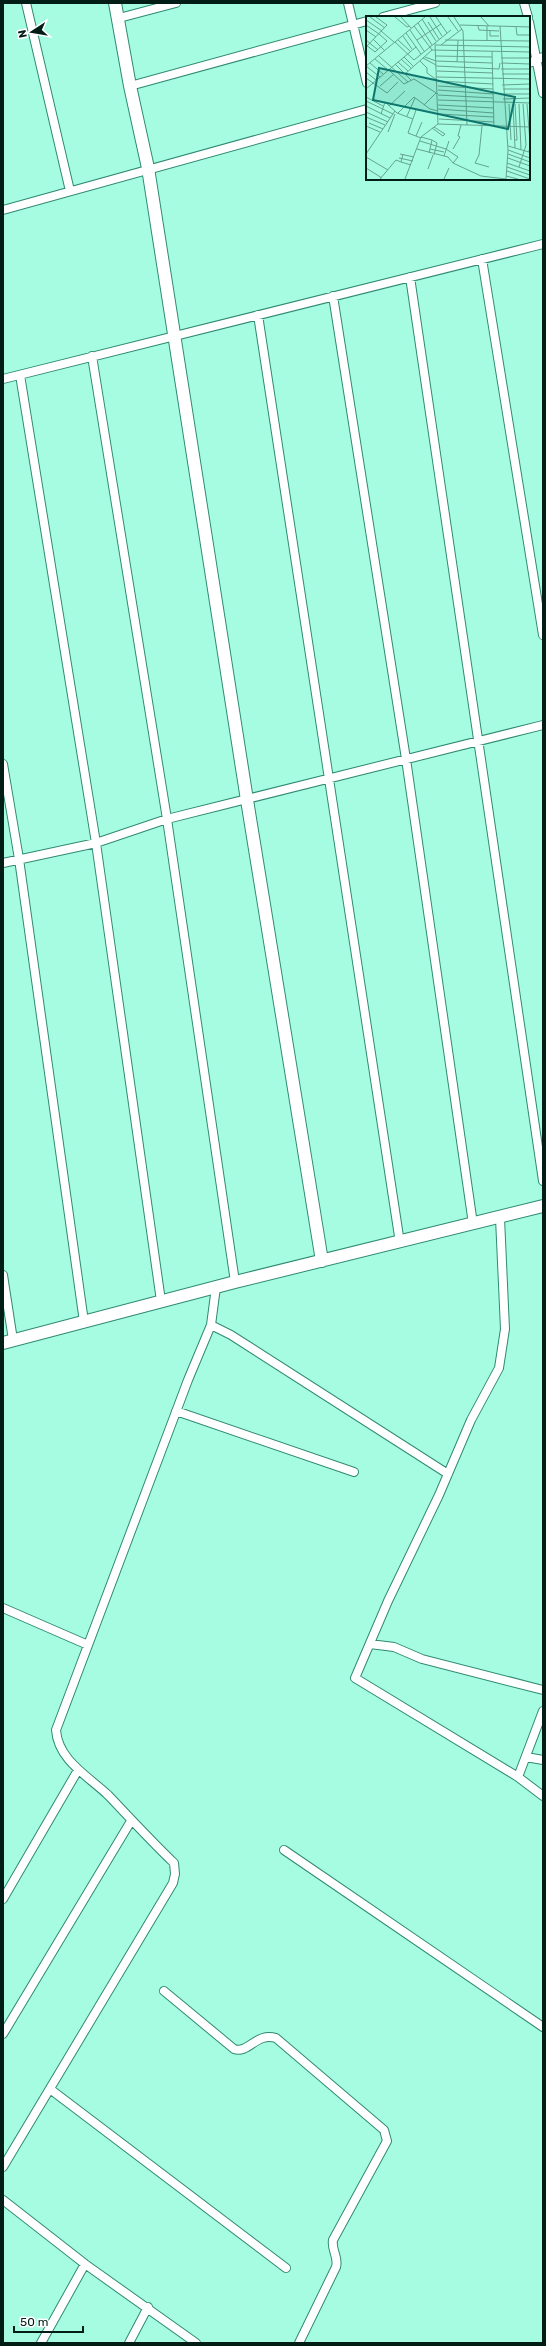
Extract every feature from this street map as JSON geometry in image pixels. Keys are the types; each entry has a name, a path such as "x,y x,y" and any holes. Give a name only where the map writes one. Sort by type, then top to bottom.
{"street":[{"path":"26,3 70,191"},
{"path":"115,3 130,86 148,168 247,800 322,1261"},
{"path":"118,18 176,3"},
{"path":"348,3 366,79"},
{"path":"387,16 435,3"},
{"path":"524,3 528,16"},
{"path":"130,86 366,21"},
{"path":"530,25 541,58 543,93"},
{"path":"530,63 541,58"},
{"path":"3,210 148,168 366,109"},
{"path":"3,379 543,244"},
{"path":"482,259 543,635"},
{"path":"410,277 543,1181"},
{"path":"333,296 406,759 473,1224"},
{"path":"258,315 400,1243"},
{"path":"92,356 167,819 235,1282"},
{"path":"20,375 96,843 161,1301"},
{"path":"3,863 96,843 167,819 543,725"},
{"path":"3,764 19,859 84,1322"},
{"path":"3,1275 8,1342 235,1282 400,1243 543,1206"},
{"path":"500,1218 505,1329 501,1360 496,1376 471,1420 355,1678 518,1777 543,1796"},
{"path":"3,2167 173,1883 176,1874 174,1863 131,1821 107,1794 78,1770 61,1749 56,1730 176,1411 211,1326 216,1287"},
{"path":"211,1326 231,1335 448,1474"},
{"path":"176,1411 354,1472"},
{"path":"3,1608 88,1646"},
{"path":"370,1644 394,1647 422,1659 543,1690"},
{"path":"518,1777 543,1711"},
{"path":"526,1757 543,1760"},
{"path":"3,1899 78,1770"},
{"path":"3,2034 131,1821"},
{"path":"284,1850 543,2027"},
{"path":"164,1991 234,2049 239,2051 244,2049 258,2038 267,2036 276,2038 384,2130 387,2135 387,2141 333,2240 332,2246 338,2262 299,2343"},
{"path":"50,2089 286,2268"},
{"path":"3,2200 85,2264 148,2307 196,2343"},
{"path":"41,2343 85,2264"},
{"path":"129,2343 148,2307"}]}
